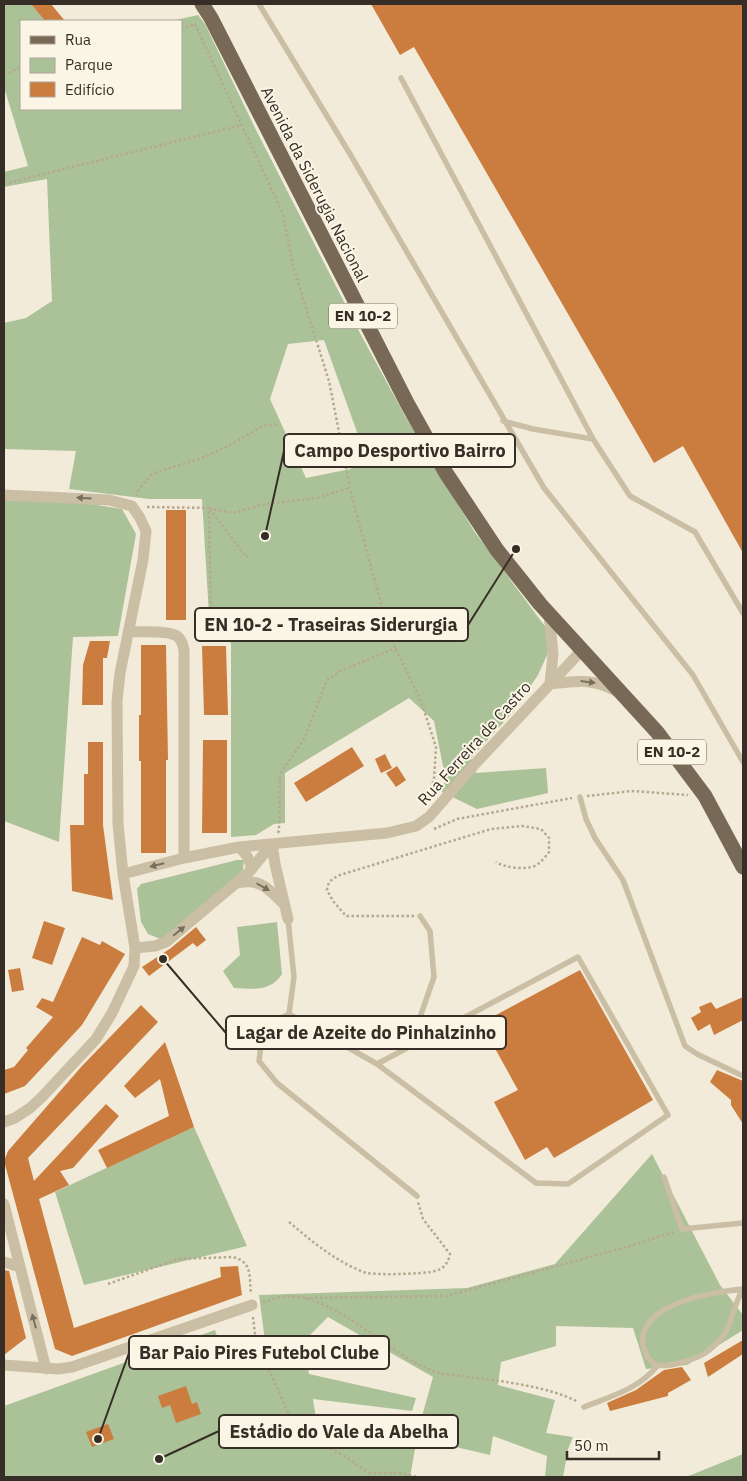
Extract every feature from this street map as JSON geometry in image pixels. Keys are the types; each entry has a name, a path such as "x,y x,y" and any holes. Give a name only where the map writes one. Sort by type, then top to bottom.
{"main road":[{"name":"Avenida da Siderugia Nacional","path":"202,4 211,18 402,394 446,473 497,550 549,613 657,732 705,796 743,867"}],"street":[{"path":"4,495 89,498 134,502 146,531 146,546 120,673 118,702 118,824 123,874 135,948 134,966 112,1013 96,1038 30,1108 15,1118 4,1122"},
{"name":"Rua Ferreira de Castro","path":"549,613 553,654 550,684"},
{"path":"128,632 176,636 182,643 184,650 184,858"},
{"name":"Rua Ferreira de Castro","path":"123,874 184,858 239,847 387,833 416,826 430,817 475,764 582,650"},
{"path":"550,684 582,680 608,686 623,695"},
{"path":"135,948 155,946 166,942 237,883 252,869 272,844"},
{"path":"272,844 288,919"},
{"path":"239,847 250,859 252,869"},
{"path":"237,883 246,881 259,883 266,887 284,905"},
{"path":"4,1204 46,1369"},
{"path":"4,1262 20,1266"},
{"path":"4,1364 46,1369 72,1367 252,1305"}],"lane":[{"path":"259,4 350,154 503,421 544,488 693,674 743,762"},
{"path":"401,78 593,439 630,496 695,532 743,612"},
{"path":"503,421 533,429 593,439"},
{"path":"580,797 586,819 595,838 623,880 685,1046 697,1054 743,1076"},
{"path":"410,1046 434,978 430,931 420,916"},
{"path":"288,919 294,977 290,1014"},
{"path":"290,1014 377,1064 536,1183 568,1184 668,1115 578,957 377,1064"},
{"path":"290,1014 263,1028 259,1061 277,1083 417,1196"},
{"path":"664,1176 682,1229 743,1223"},
{"path":"743,1289 738,1296 723,1336 707,1352 669,1365 658,1365 652,1362 643,1346 643,1335 649,1321 663,1310 692,1299 723,1291 743,1289"},
{"path":"584,1407 639,1384 658,1365"}],"path":[{"path":"182,29 196,24 283,214 293,266 329,381 350,488 391,639 422,701 436,747 434,779 428,800"},
{"path":"4,75 20,67"},
{"path":"4,184 242,125"},
{"path":"278,424 263,426 207,456 152,474 139,489 134,502 209,508 233,513 264,504 316,498 350,488"},
{"path":"209,508 246,557 250,556"},
{"path":"194,622 210,622 209,508"},
{"path":"272,844 279,830 280,774 304,739 327,680 342,670 396,648"},
{"path":"434,829 457,819 580,797 632,791 705,796"},
{"path":"420,916 346,916 333,901 327,890 328,884 331,879 340,875 491,829 522,826 541,829 549,838 549,852 537,865 519,868 501,865 496,862"},
{"path":"289,1222 319,1247 365,1272 407,1274 442,1269 448,1261 450,1254 423,1219 417,1196"},
{"path":"252,1305 282,1297 446,1296 623,1248 682,1229"},
{"path":"108,1284 178,1259 233,1257 241,1259 246,1263 249,1271 255,1334 295,1428 369,1472 399,1473 417,1477"},
{"path":"305,1298 330,1307 409,1358 437,1372 516,1384 564,1395 584,1407"},
{"path":"369,1472 371,1477"}],"green space":[{"path":"4,4 31,4 44,20 20,20 20,110 182,110 182,20 176,20 198,15 205,24 255,128 360,333 405,416 474,531 547,629 548,653 538,675 513,712 471,758 476,773 546,768 548,793 477,809 438,790 446,781 434,721 409,698 285,773 285,823 274,824 256,835 231,837 231,643 210,631 202,499 149,499 69,489 76,451 4,449 4,323 26,318 52,301 47,179 4,187 4,172 28,166 4,87","holes":["324,340 367,460 350,469 306,478 270,399 288,344"]},
{"path":"4,499 77,502 122,509 136,534 118,636 73,637 59,842 4,821"},
{"path":"237,860 244,860 243,870 163,940 148,934 141,922 137,889 141,884"},
{"path":"277,922 282,974 267,987 255,989 234,988 223,971 240,955 237,927"},
{"path":"194,1127 247,1246 84,1285 55,1192"},
{"path":"652,1154 720,1285 743,1315 743,1330 687,1365 646,1369 633,1328 556,1326 556,1346 501,1362 498,1385 555,1400 546,1433 573,1437 568,1449 563,1477 545,1477 547,1456 493,1436 490,1455 417,1438 410,1477 4,1477 4,1406 215,1330 222,1350 265,1341 259,1295 467,1288 555,1264","holes":["328,1317 433,1377 416,1438 316,1418 313,1399 412,1411 416,1398 309,1374 304,1341"]},
{"path":"743,1454 743,1477 686,1477"}],"building":[{"path":"31,4 51,4 64,20 44,20"},
{"path":"371,4 743,4 743,553 683,446 654,463 414,47 400,55"},
{"path":"166,510 186,510 186,620 166,620"},
{"path":"90,641 110,641 107,658 103,658 103,705 82,705 83,665"},
{"path":"141,645 166,645 168,760 166,760 166,853 141,853 139,715 141,715"},
{"path":"202,646 226,646 228,715 204,715"},
{"path":"203,740 227,740 227,833 202,833"},
{"path":"88,742 103,742 103,825 113,900 72,891 70,825 84,825 84,774 88,774"},
{"path":"352,747 364,766 306,802 294,783"},
{"path":"385,754 392,768 381,773 375,759"},
{"path":"397,766 406,780 396,787 386,773"},
{"path":"44,921 65,928 52,965 32,958"},
{"path":"196,927 206,940 197,947 193,943 149,976 142,967 171,948"},
{"path":"82,937 100,945 102,941 125,954 82,1025 25,1086 4,1094 4,1070 14,1067 28,1050 26,1048 53,1017 36,1007 42,998 53,1002"},
{"path":"20,968 24,990 12,992 8,970"},
{"path":"580,970 653,1100 554,1158 547,1147 525,1160 494,1102 518,1090 481,1023"},
{"path":"743,997 743,1020 714,1035 710,1024 698,1031 691,1018 701,1012 699,1007 711,1002 716,1009"},
{"path":"141,1005 158,1022 28,1158 34,1181 106,1104 119,1116 73,1168 60,1171 69,1185 39,1199 74,1328 221,1277 220,1267 238,1266 242,1295 72,1356 55,1349 4,1161 8,1151 82,1066"},
{"path":"165,1042 194,1127 107,1168 98,1150 169,1116 160,1079 135,1098 124,1086"},
{"path":"717,1070 743,1081 743,1124 731,1105 731,1100 710,1082"},
{"path":"4,1270 9,1271 26,1338 4,1355"},
{"path":"743,1340 743,1354 708,1377 704,1363"},
{"path":"682,1367 691,1380 668,1393 668,1396 610,1411 607,1403 636,1390 664,1370"},
{"path":"186,1386 192,1404 197,1402 201,1414 176,1423 170,1405 162,1408 158,1396"},
{"path":"108,1424 114,1439 92,1447 86,1432"}],"place":[{"name":"Campo Desportivo Bairro","path":"265,536"},
{"name":"EN 10-2 - Traseiras Siderurgia","path":"516,549"},
{"name":"Lagar de Azeite do Pinhalzinho","path":"163,959"},
{"name":"Bar Paio Pires Futebol Clube","path":"98,1439"},
{"name":"Estádio do Vale da Abelha","path":"159,1459"}]}
